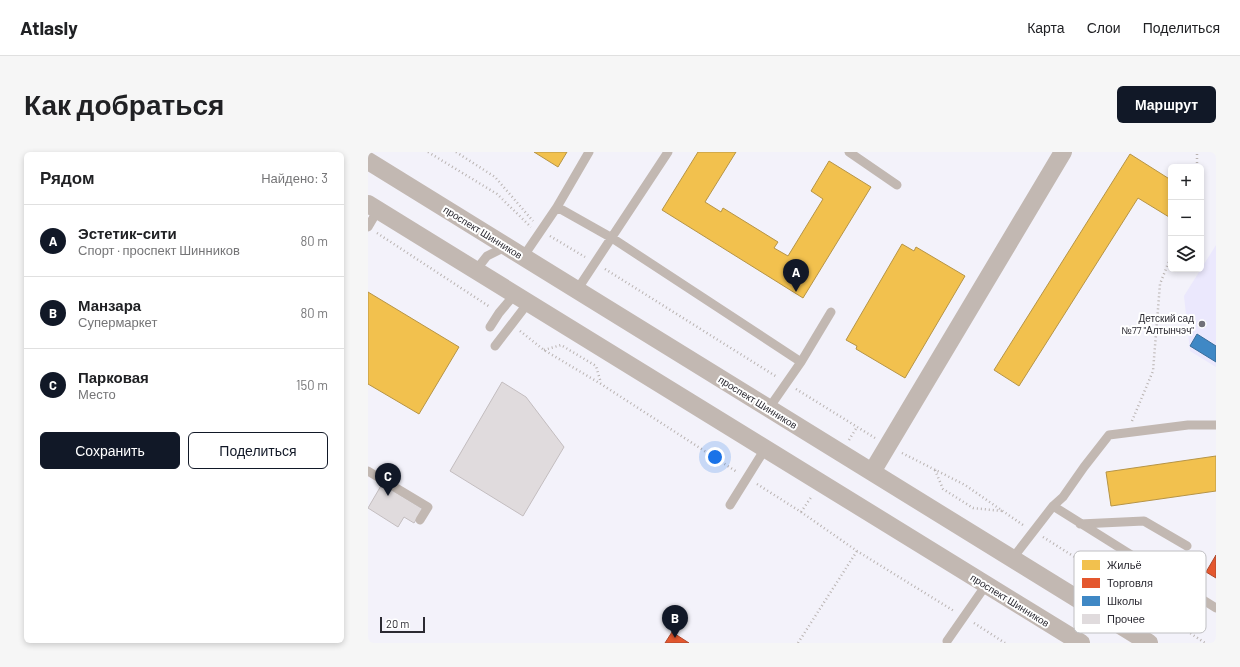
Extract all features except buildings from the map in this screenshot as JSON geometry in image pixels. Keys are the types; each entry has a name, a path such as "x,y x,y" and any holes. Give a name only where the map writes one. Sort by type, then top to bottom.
{"street":[{"path":"872,472 1063,152"},
{"name":"проспект Шинников","path":"368,161 1074,597"},
{"name":"проспект Шинников","path":"373,207 1080,643"},
{"name":"проспект Шинников","path":"1133,633 1149,643"}],"lane":[{"path":"523,256 557,207 590,152"},
{"path":"578,290 668,152"},
{"path":"849,152 897,186"},
{"path":"368,227 373,207"},
{"path":"557,207 612,238 802,362"},
{"path":"476,270 487,256 507,246"},
{"path":"490,327 499,313 522,298"},
{"path":"495,346 512,324 522,298"},
{"path":"769,408 802,362 831,312"},
{"path":"1012,559 1053,506 1063,497 1109,435 1188,425 1216,425"},
{"path":"730,504 765,448"},
{"path":"368,470 428,507 420,520"},
{"path":"1053,506 1124,551"},
{"path":"1080,524 1144,521 1187,546"},
{"path":"947,641 986,585"},
{"path":"1206,602 1216,608"}],"path":[{"path":"428,152 497,194 529,226 541,231"},
{"path":"456,152 495,177 541,231"},
{"path":"1197,152 1197,164"},
{"path":"368,227 499,313"},
{"path":"1126,433 1153,371 1160,284 1168,264"},
{"path":"512,324 544,350 601,384 801,512 857,551 1005,643"},
{"path":"544,350 561,345 596,366 601,384"},
{"path":"935,470 943,489 973,508 1003,511"},
{"path":"798,643 857,551"}],"shaded area":[{"name":"Детский сад №77 \"Алтынчэч\"","path":"1216,245 1216,367 1190,351 1184,296 1199,272 1204,272 1204,264"}],"place":[{"name":"Эстетик-сити","path":"796,292"},
{"name":"Детский сад №77 \"Алтынчэч\"","path":"1202,324"},
{"name":"Парковая","path":"388,496"},
{"name":"Манзара","path":"675,638"}]}
